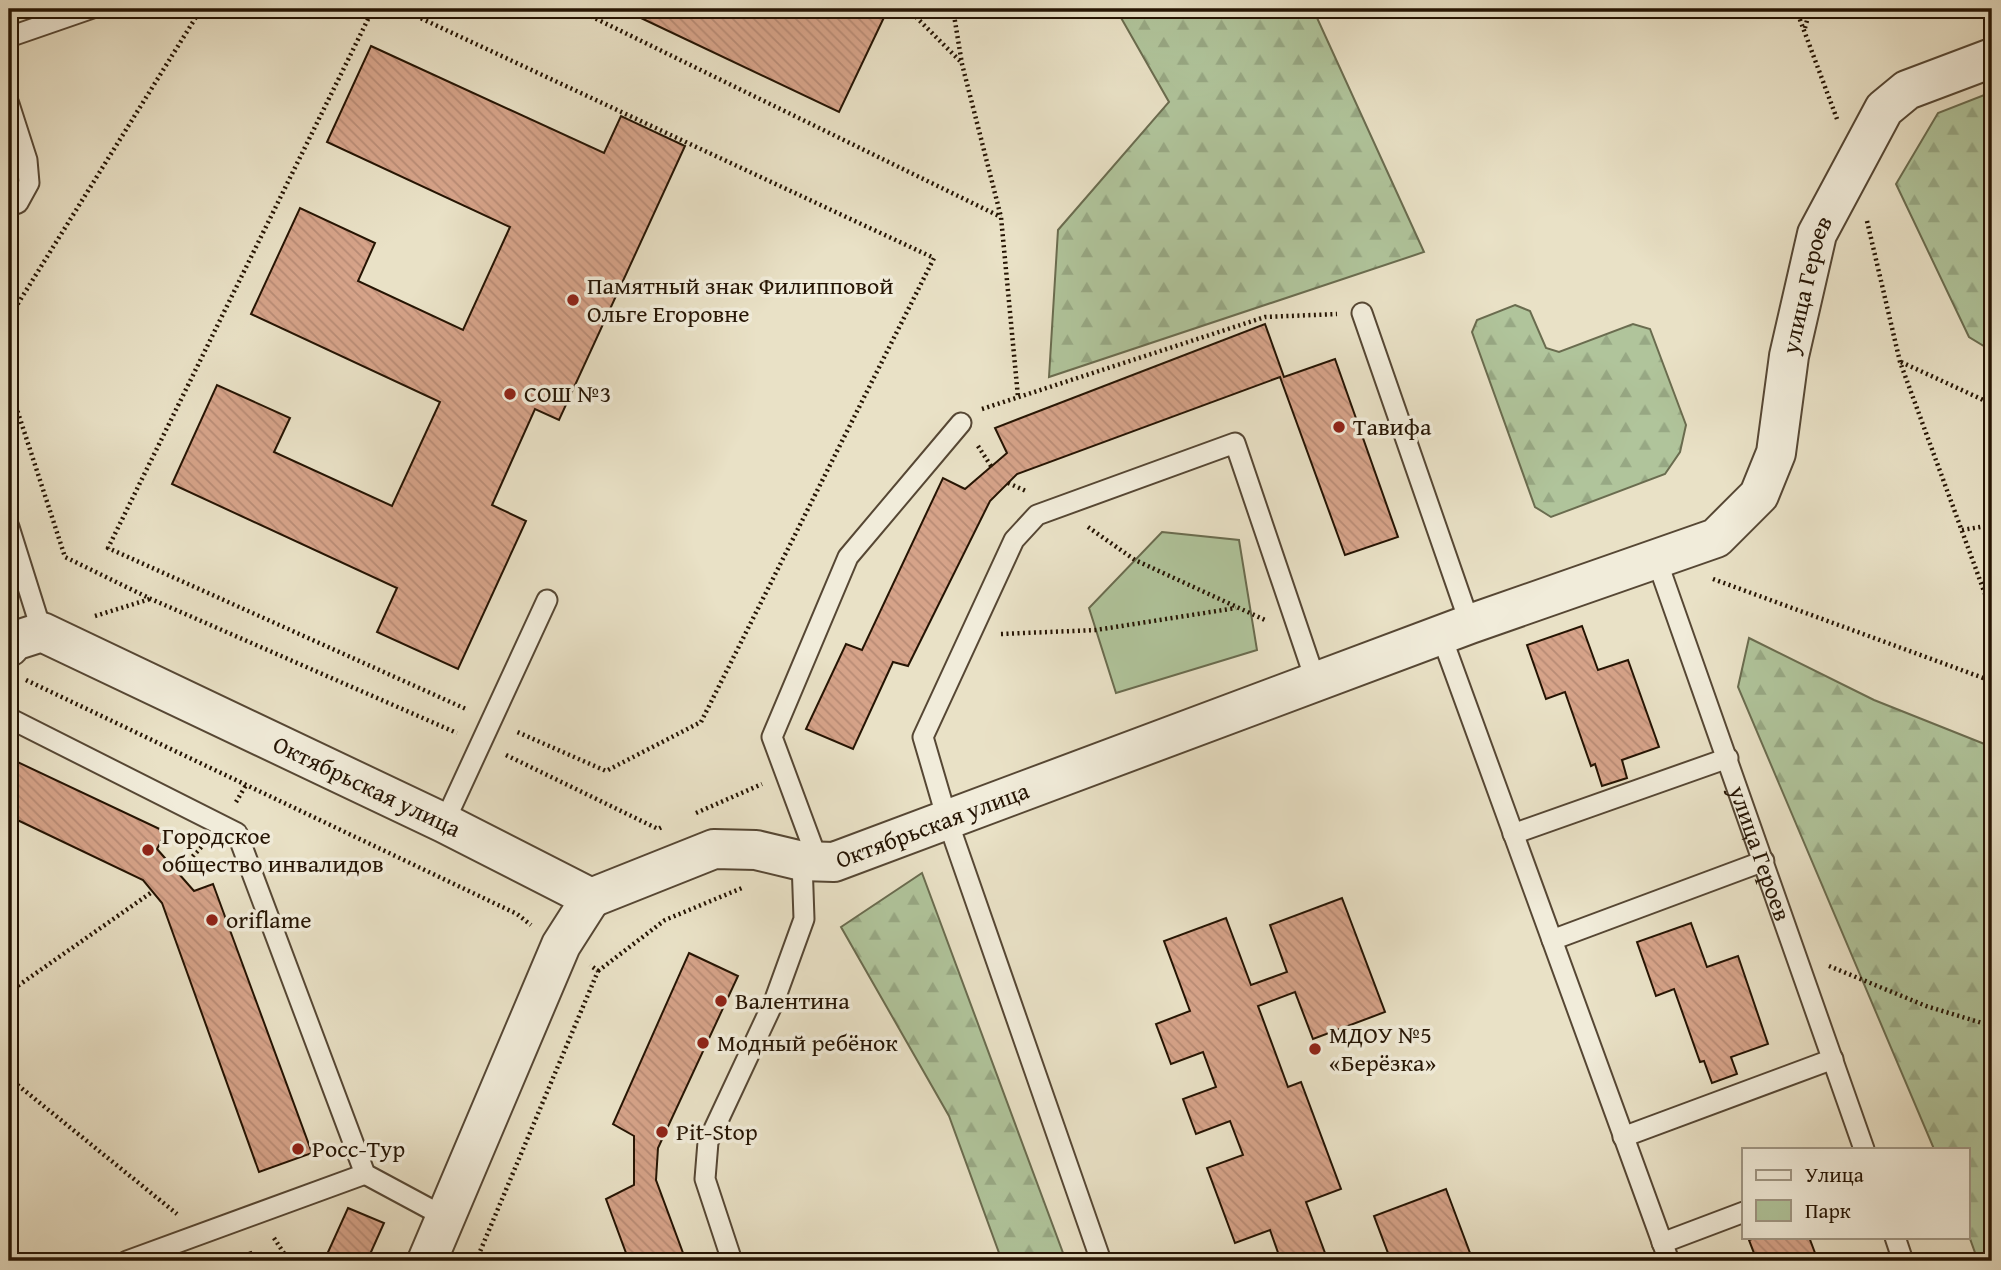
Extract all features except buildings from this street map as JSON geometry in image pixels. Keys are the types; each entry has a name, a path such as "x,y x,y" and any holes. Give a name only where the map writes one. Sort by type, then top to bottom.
{"street":[{"name":"улица Героев","path":"1456,629 1716,538 1759,495 1776,453 1789,356 1817,234 1854,164 1884,109 1907,90 1992,58"},
{"name":"Октябрьская улица","path":"24,652 443,823 591,898 714,849 756,850 810,861 834,862 1456,629"},
{"path":"427,1261 561,946 591,898"}],"lane":[{"path":"9,37 90,9"},
{"path":"9,104 26,160 29,183 19,203 9,206"},
{"path":"1362,313 1456,629 1513,834 1665,1252 1742,1213"},
{"path":"732,1261 705,1179 708,1142 775,999 804,919 810,861 772,737 848,557 961,422"},
{"path":"1101,1261 947,819 923,737 1014,540 1037,516 1235,443 1316,682"},
{"path":"9,527 24,652"},
{"name":"улица Героев","path":"1656,558 1864,1148"},
{"path":"443,823 547,600"},
{"path":"9,718 237,833 365,1174 445,1217"},
{"path":"1513,834 1728,758"},
{"path":"1552,940 1764,861"},
{"path":"1623,1137 1833,1059"},
{"path":"127,1261 365,1174"},
{"path":"1895,1238 1903,1261"}],"path":[{"path":"9,318 201,9"},
{"path":"373,9 108,548 606,771 701,722 934,258 401,9"},
{"path":"576,9 1001,217"},
{"path":"908,9 962,64"},
{"path":"953,9 962,64 1001,217 1018,397"},
{"path":"1796,9 1854,164 1900,362 1992,613"},
{"path":"1804,30 1810,9"},
{"path":"961,422 987,407 1265,317 1362,313"},
{"path":"1900,362 1992,404"},
{"path":"9,384 65,557 151,599"},
{"path":"1060,507 1135,561 1237,608 1299,632"},
{"path":"1962,531 1992,525"},
{"path":"1656,558 1986,679 1992,676"},
{"path":"970,636 1096,630 1237,608"},
{"path":"24,652 517,914 598,971"},
{"path":"476,1261 598,971 665,920 752,883"},
{"path":"9,992 152,892"},
{"path":"1796,952 1926,1006 1992,1026"},
{"path":"9,1078 202,1234"}],"green space":[{"path":"1116,9 1313,9 1424,252 1049,377 1058,230 1169,102"},
{"path":"1992,92 1992,351 1969,337 1896,184 1938,113"},
{"path":"1515,305 1530,311 1546,348 1559,352 1633,324 1650,329 1686,425 1680,452 1665,474 1551,517 1535,507 1472,332 1477,320"},
{"path":"1162,532 1239,540 1257,650 1116,693 1089,608"},
{"path":"1749,638 1874,700 1992,747 1992,1261 1978,1261 1969,1236 1969,1148 1934,1148 1738,687"},
{"path":"922,873 1066,1261 1002,1261 949,1116 841,927"}],"place":[{"name":"Памятный знак Филипповой Ольге Егоровне","path":"573,300"},
{"name":"СОШ №3","path":"510,394"},
{"name":"Тавифа","path":"1339,427"},
{"name":"Городское общество инвалидов","path":"148,850"},
{"name":"oriflame","path":"212,920"},
{"name":"Валентина","path":"721,1001"},
{"name":"Модный ребёнок","path":"703,1043"},
{"name":"МДОУ №5 «Берёзка»","path":"1315,1049"},
{"name":"Pit-Stop","path":"662,1132"},
{"name":"Росс-Тур","path":"298,1149"}]}
